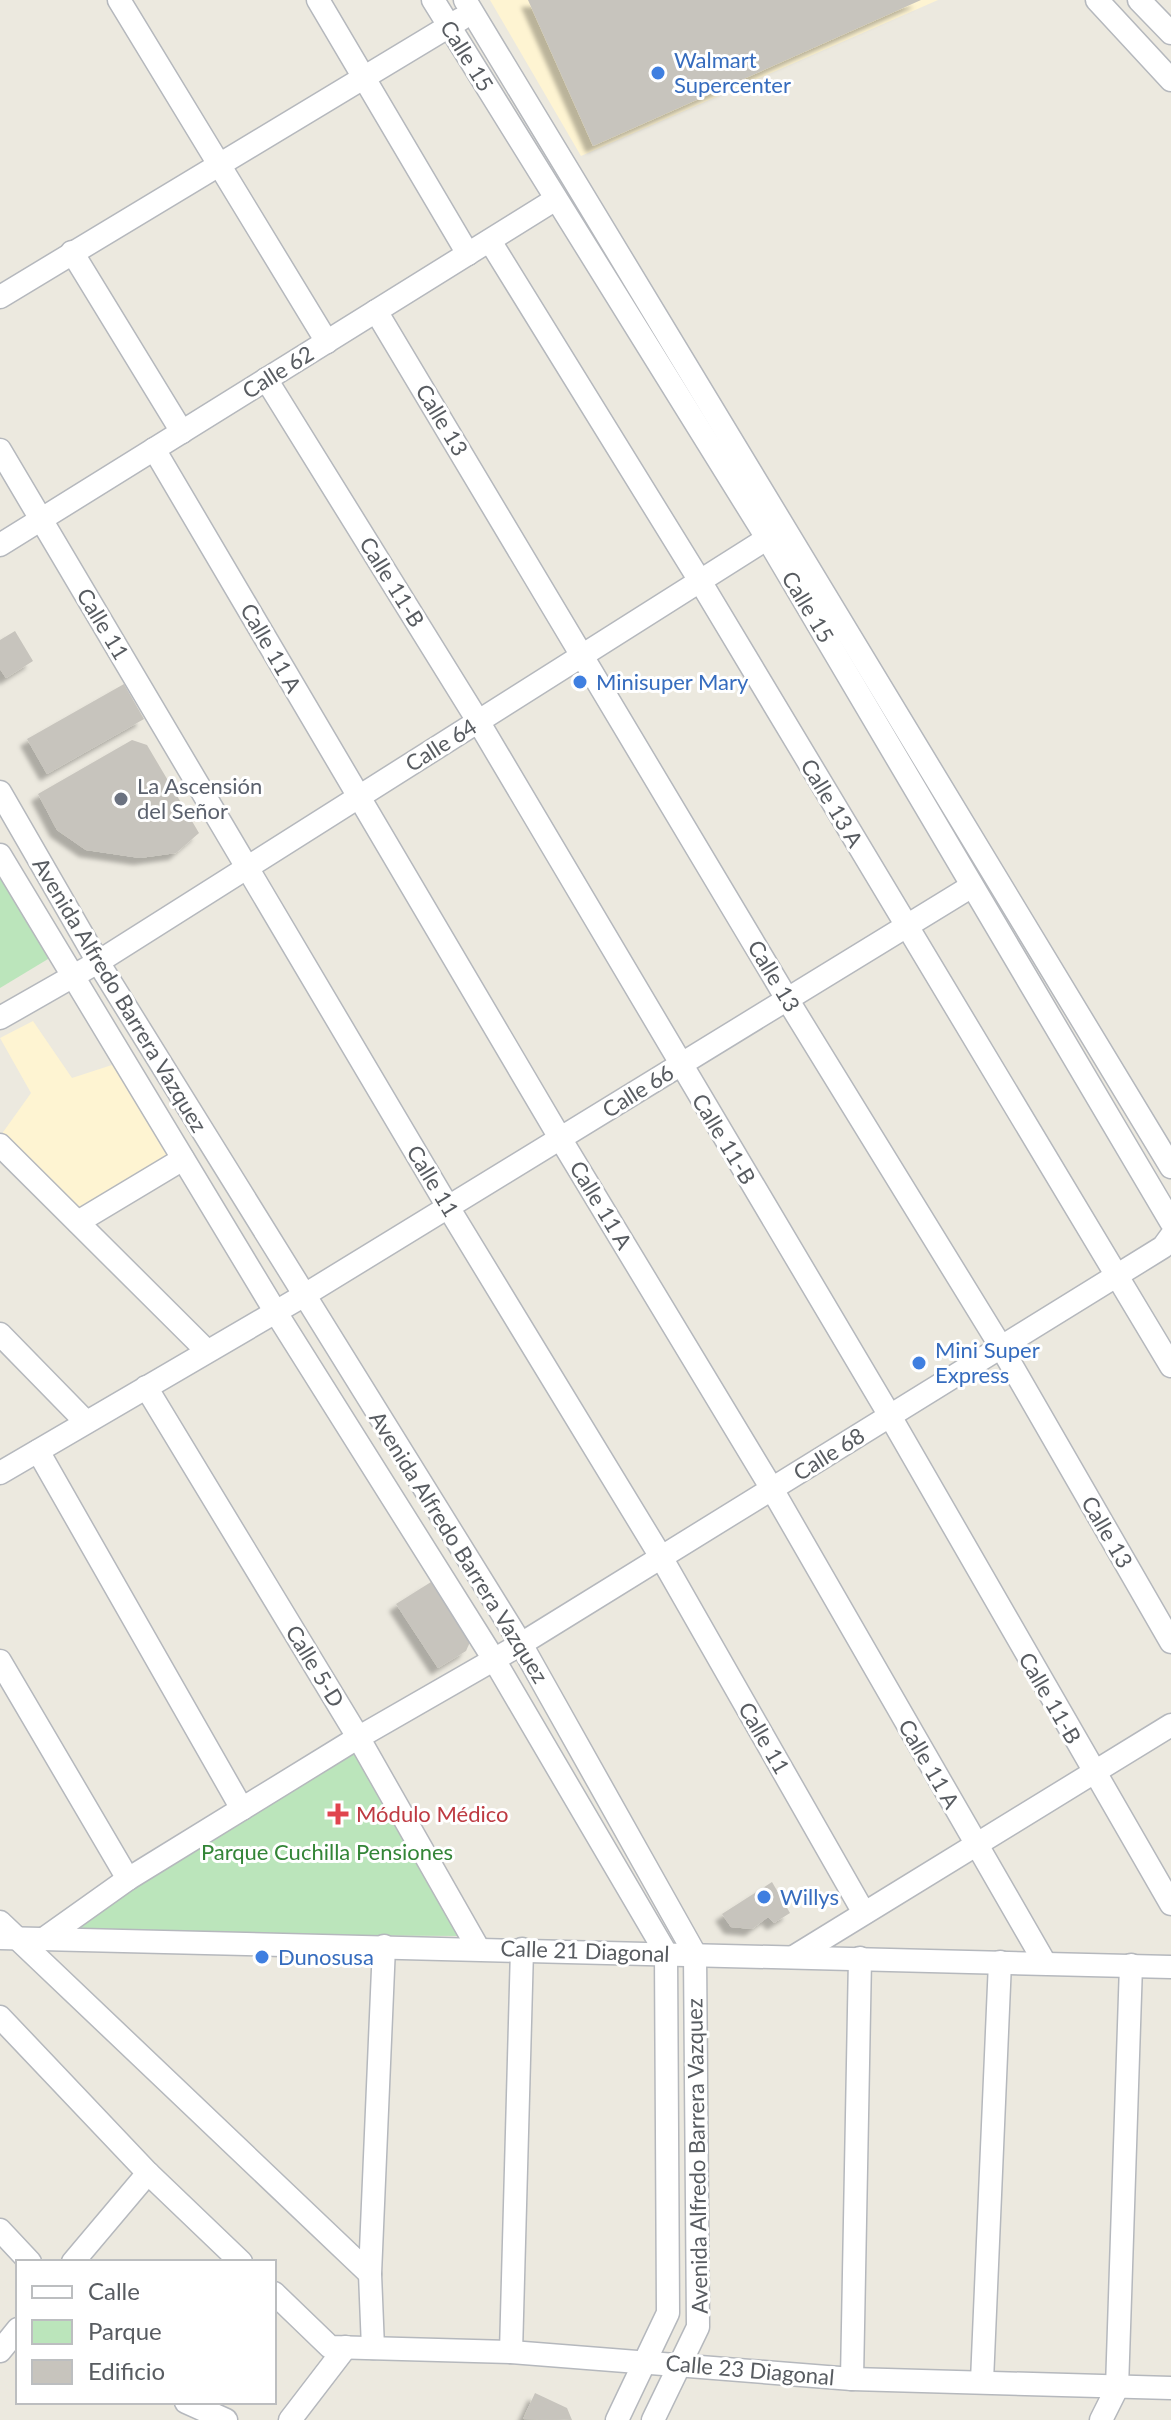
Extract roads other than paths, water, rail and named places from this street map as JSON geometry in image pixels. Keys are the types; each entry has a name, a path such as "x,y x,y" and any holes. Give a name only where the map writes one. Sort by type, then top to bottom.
{"street":[{"path":"119,0 327,342"},
{"path":"318,0 468,254"},
{"name":"Calle 15","path":"433,0 556,199 776,533 1171,1167"},
{"path":"1097,0 1171,80"},
{"path":"1139,0 1171,33"},
{"path":"0,297 449,26 469,6"},
{"name":"Calle 15","path":"469,6 776,533 972,886 1171,1222"},
{"name":"Calle 62","path":"0,545 556,199"},
{"name":"Calle 13 A","path":"490,241 700,581 1171,1366"},
{"path":"72,252 182,432"},
{"name":"Calle 13","path":"376,311 787,999 1001,1347 1171,1642"},
{"name":"Calle 11-B","path":"266,379 478,721 679,1065 890,1416 1171,1904"},
{"name":"Calle 11 A","path":"154,449 560,1138 772,1489 1045,1963"},
{"name":"Calle 11","path":"0,450 448,1207 661,1557 864,1913"},
{"name":"Calle 64","path":"0,1018 98,962 776,533"},
{"name":"Avenida Alfredo Barrera Vazquez","path":"0,792 98,962 521,1644 695,1954 698,2327 653,2420"},
{"name":"Avenida Alfredo Barrera Vazquez","path":"0,855 275,1311 493,1658 666,1953 668,2313 617,2420"},
{"name":"Calle 66","path":"0,1473 303,1296 972,886"},
{"path":"0,1145 206,1350"},
{"path":"78,1222 183,1159"},
{"name":"Calle 68","path":"45,1938 128,1879 358,1737 521,1644 1168,1243"},
{"path":"0,1334 86,1422"},
{"name":"Calle 5-D","path":"146,1387 358,1737 478,1948"},
{"path":"38,1451 242,1809"},
{"path":"0,1661 128,1879"},
{"path":"794,1957 1171,1725"},
{"path":"0,1922 8,1939 370,2274"},
{"name":"Calle 21 Diagonal","path":"8,1939 1171,1967"},
{"path":"373,2348 370,2274 384,1946"},
{"path":"511,2352 522,1949"},
{"path":"852,2379 860,1958"},
{"path":"982,2381 1000,1962"},
{"path":"1101,2420 1117,2388 1131,1965"},
{"path":"0,2017 148,2173 239,2260"},
{"path":"75,2260 148,2173"},
{"path":"0,2230 28,2260"},
{"path":"276,2295 338,2347 290,2420"},
{"path":"0,2351 16,2331"},
{"name":"Calle 23 Diagonal","path":"338,2347 646,2360 852,2379 1171,2388"},
{"path":"190,2404 226,2420"}],"place":[{"name":"Walmart Supercenter","path":"658,73"},
{"name":"Minisuper Mary","path":"580,682"},
{"name":"La Ascensión del Señor","path":"121,799"},
{"name":"Mini Super Express","path":"919,1363"},
{"name":"Módulo Médico","path":"338,1814"},
{"name":"Willys","path":"764,1897"},
{"name":"Dunosusa","path":"262,1957"}],"park label":[{"name":"Parque Cuchilla Pensiones","path":"327,1852"}]}
